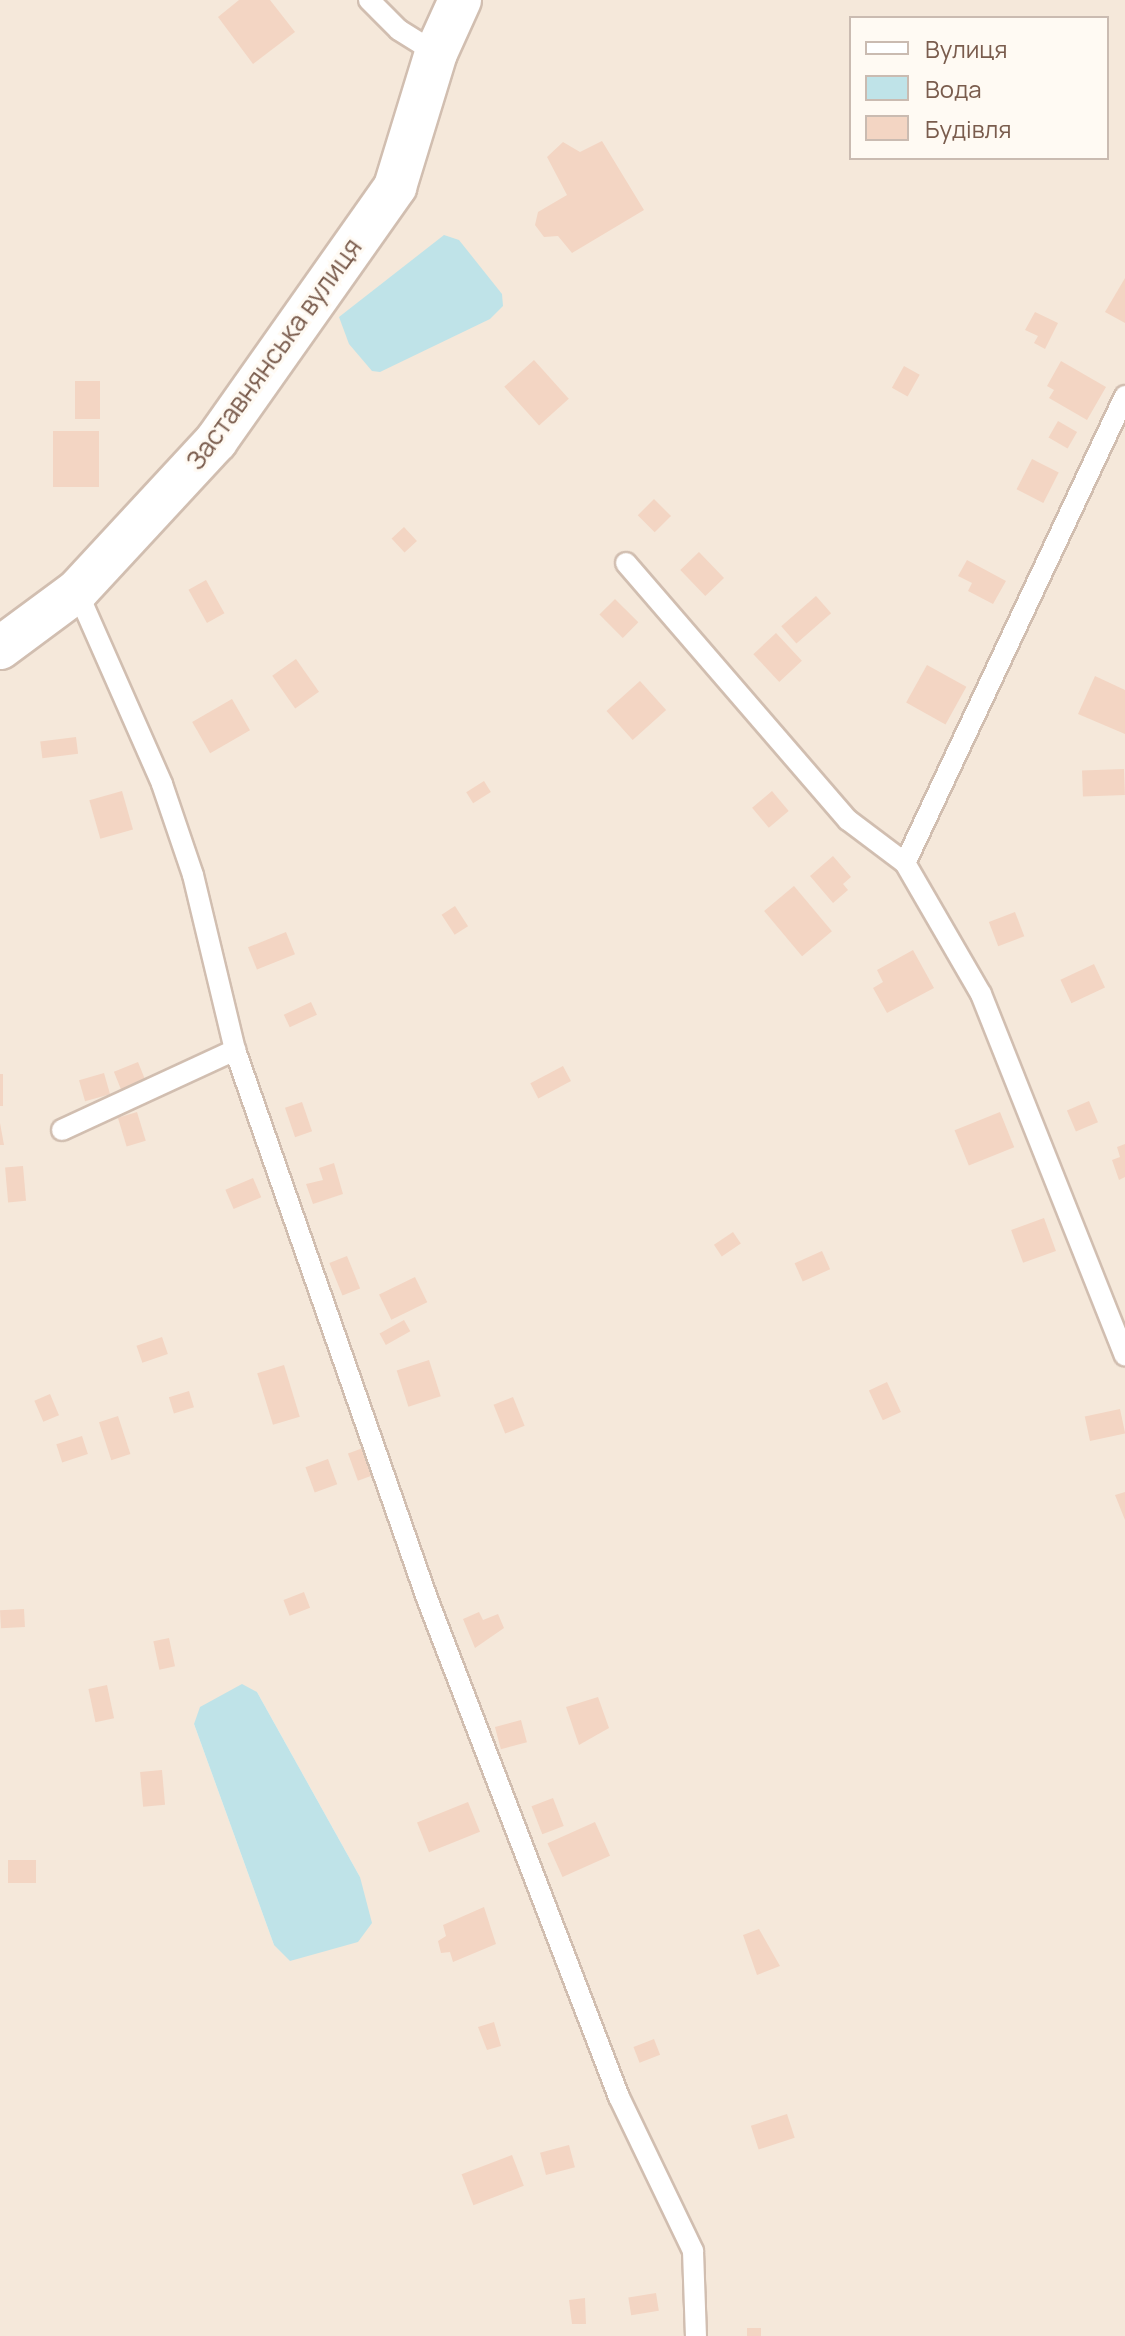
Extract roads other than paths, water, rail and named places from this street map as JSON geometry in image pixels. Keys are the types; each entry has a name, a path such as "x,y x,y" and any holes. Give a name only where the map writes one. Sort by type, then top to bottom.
{"street":[{"name":"Заставнянська вулиця","path":"0,648 77,591 216,441 395,187 436,53 460,0"}],"lane":[{"path":"369,0 399,30 436,53"},
{"path":"905,863 1125,396"},
{"path":"626,563 848,820 905,863 981,994 1125,1355"},
{"path":"77,591 182,844 235,1050 428,1601 619,2097 693,2251 696,2336"},
{"path":"62,1130 235,1050"}],"water":[{"path":"444,235 459,240 502,294 503,306 490,319 380,372 372,371 349,344 339,317"},
{"path":"242,1684 257,1692 360,1877 372,1923 358,1942 290,1961 274,1945 194,1724 200,1707"}]}
